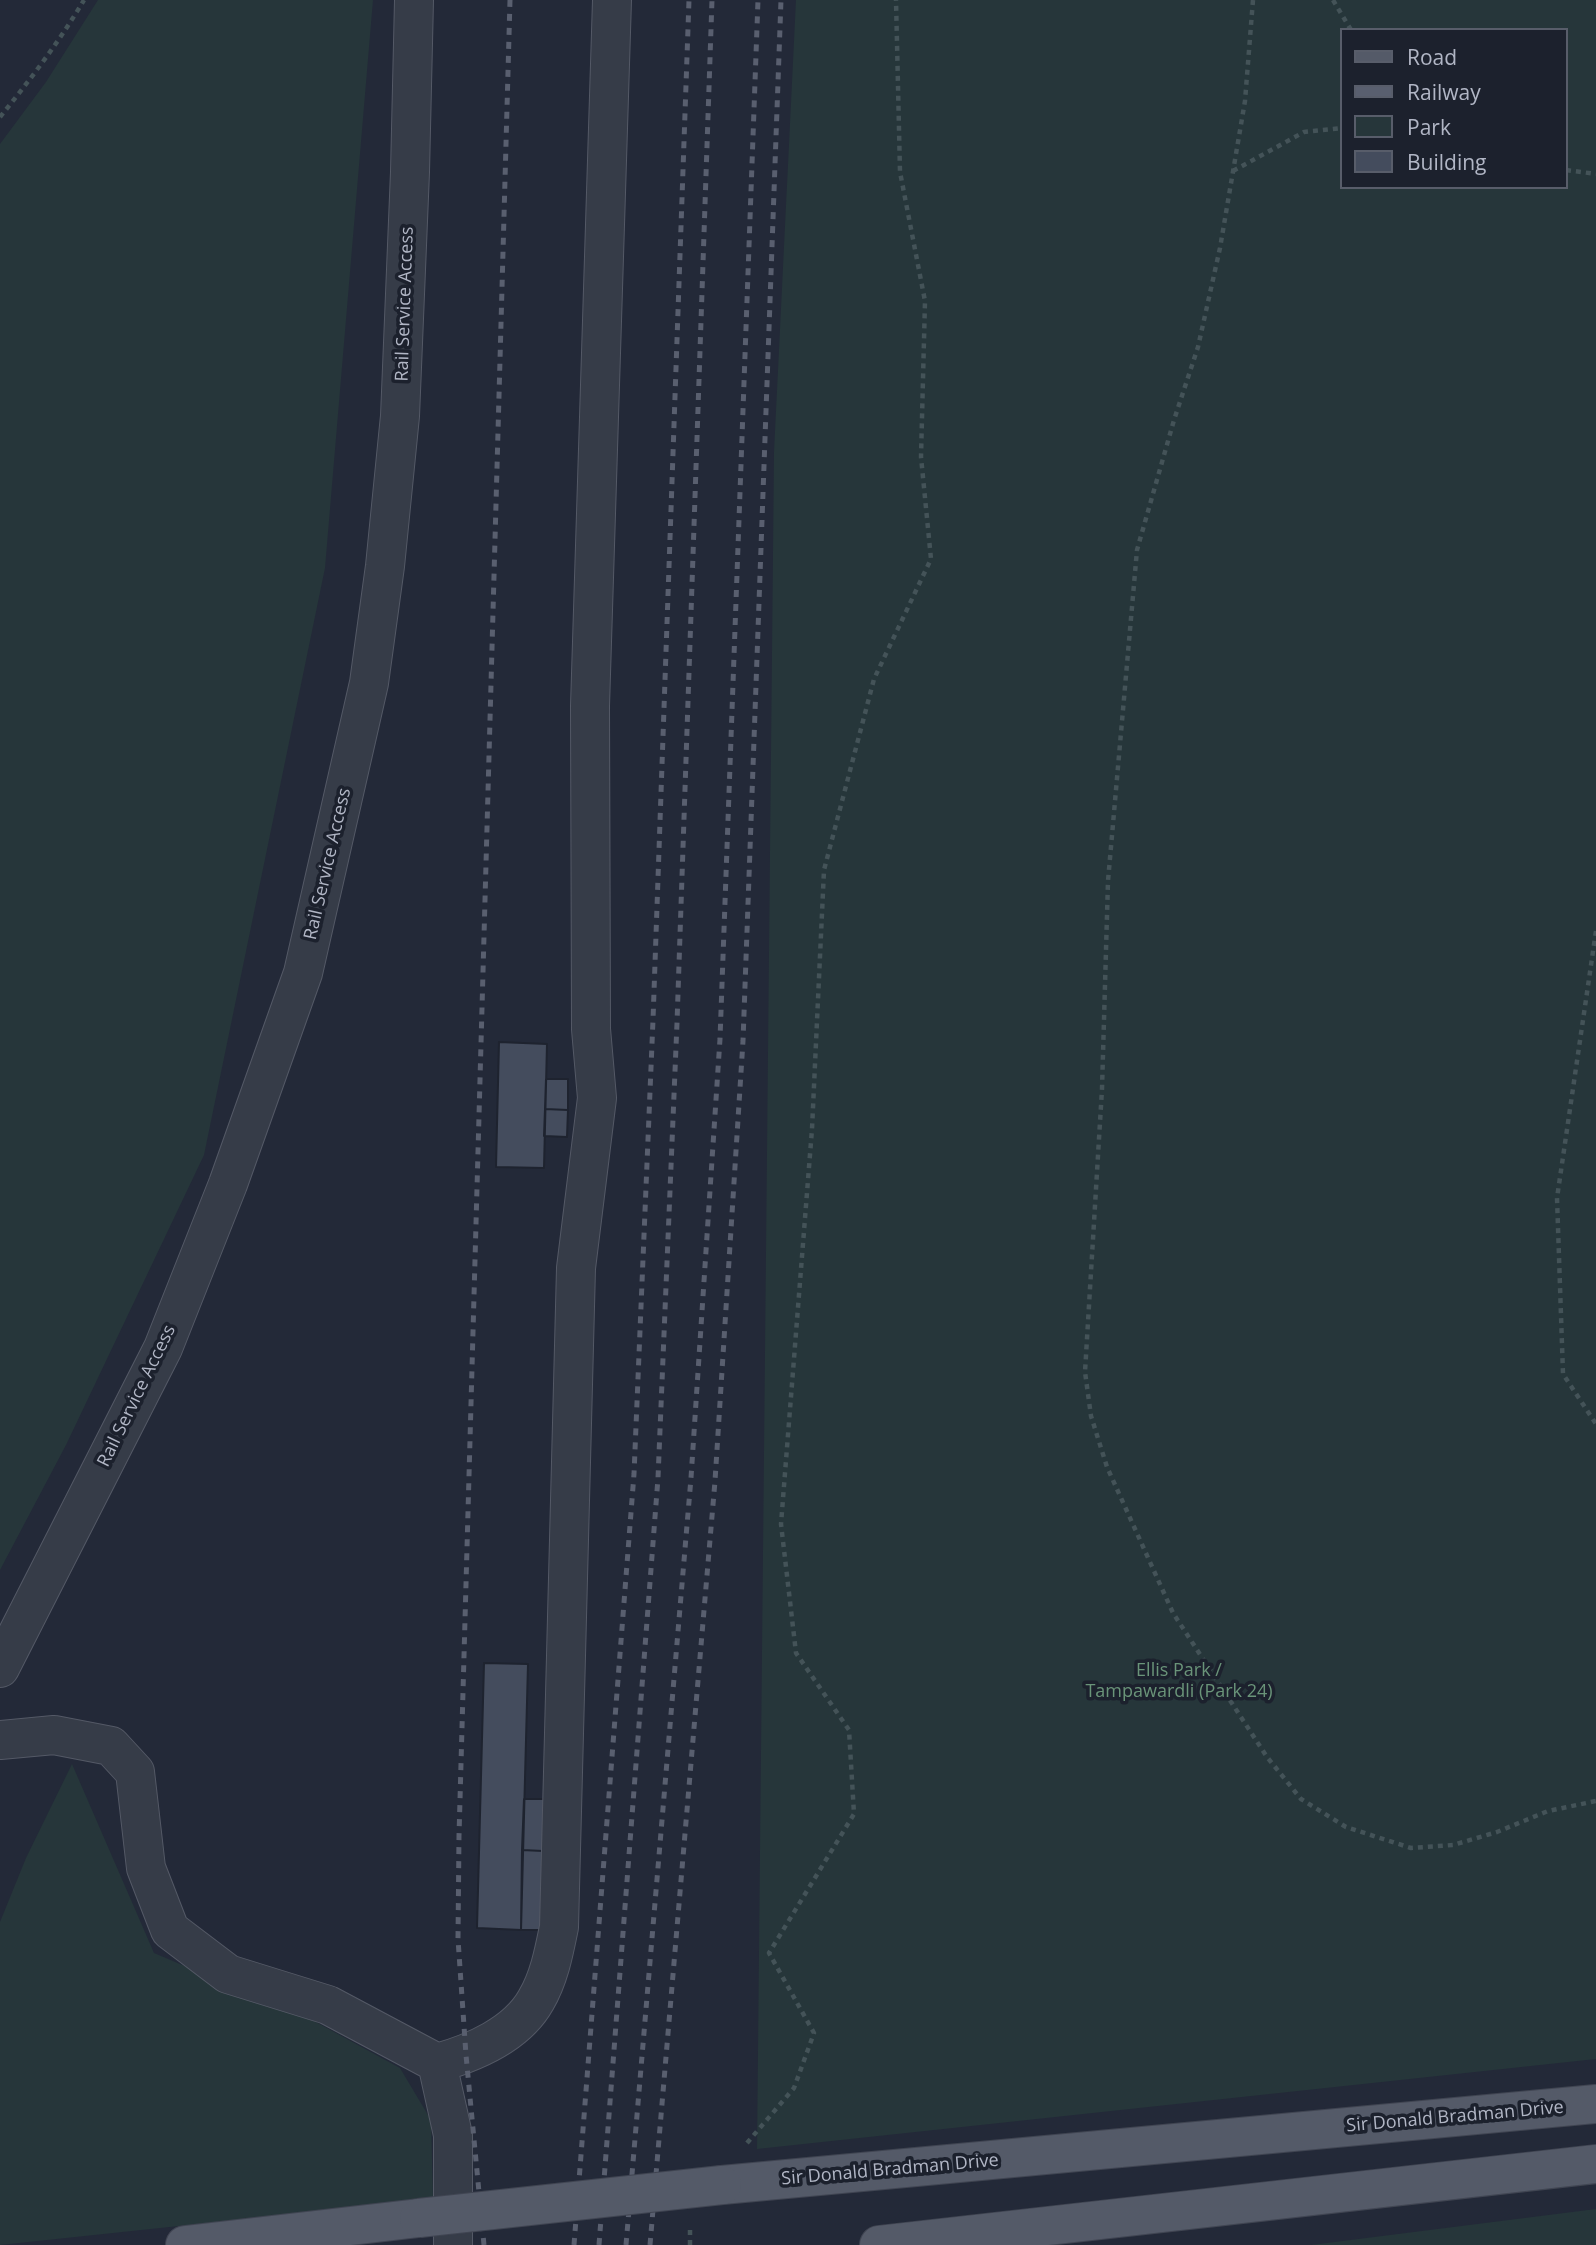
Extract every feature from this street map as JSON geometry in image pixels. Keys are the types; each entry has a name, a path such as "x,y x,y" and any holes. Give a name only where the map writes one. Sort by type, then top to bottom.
{"main road":[{"name":"Sir Donald Bradman Drive","path":"185,2245 247,2243 419,2218 722,2185 1596,2104"},
{"path":"878,2245 1596,2164"}],"lane":[{"name":"Rail Service Access","path":"0,1668 163,1348 228,1184 303,973 369,683 384,566 400,416 414,0"},
{"path":"0,1740 54,1735 111,1746 135,1772 146,1868 170,1930 228,1974 328,2005 437,2063 466,2055 497,2037 523,2018 536,2001 553,1955 559,1927 576,1268 597,1098 591,1029 590,706 612,0"},
{"path":"437,2063 453,2135 453,2245"}],"path":[{"path":"0,117 39,68 84,0"},
{"path":"742,2148 794,2088 814,2034 769,1953 854,1814 849,1730 796,1653 781,1524 812,1129 824,870 874,678 930,559 921,457 925,301 900,172 896,0"},
{"path":"1254,0 1245,101 1220,248 1198,347 1174,419 1137,550 1108,881 1102,1089 1085,1372 1091,1416 1107,1466 1173,1614 1267,1757 1301,1799 1346,1828 1411,1848 1453,1845 1497,1832 1548,1811 1596,1801"},
{"path":"1334,0 1349,28"},
{"path":"1233,171 1304,132 1340,128"},
{"path":"1568,170 1596,173"},
{"path":"1596,931 1556,1198 1563,1374 1596,1424"},
{"path":"690,2220 690,2245"}],"green space":[{"path":"98,0 373,0 325,568 204,1155 66,1445 0,1570 0,144 46,82"},
{"name":"Ellis Park / Tampawardli (Park 24)","path":"796,0 1596,0 1596,2059 757,2149 774,452"},
{"path":"72,1764 154,1953 314,2021 400,2068 431,2120 433,2199 0,2245 0,1922 26,1858"},
{"path":"1596,2209 1596,2245 1311,2245"}],"building":[{"path":"499,1042 547,1044 544,1168 496,1167"},
{"path":"546,1079 568,1079 568,1110 545,1109"},
{"path":"545,1109 568,1110 567,1137 544,1136"},
{"path":"484,1663 528,1664 521,1930 477,1928"},
{"path":"524,1799 544,1799 543,1851 522,1850"},
{"path":"522,1850 543,1851 542,1930 521,1930"}],"railway":[{"path":"484,2245 458,1939 459,1836 510,0"},
{"path":"574,2245 634,1474 689,0"},
{"path":"599,2245 658,1478 677,1023 712,0"},
{"path":"626,2245 691,1478 720,1039 758,0"},
{"path":"650,2245 715,1481 743,1041 781,0"}]}
